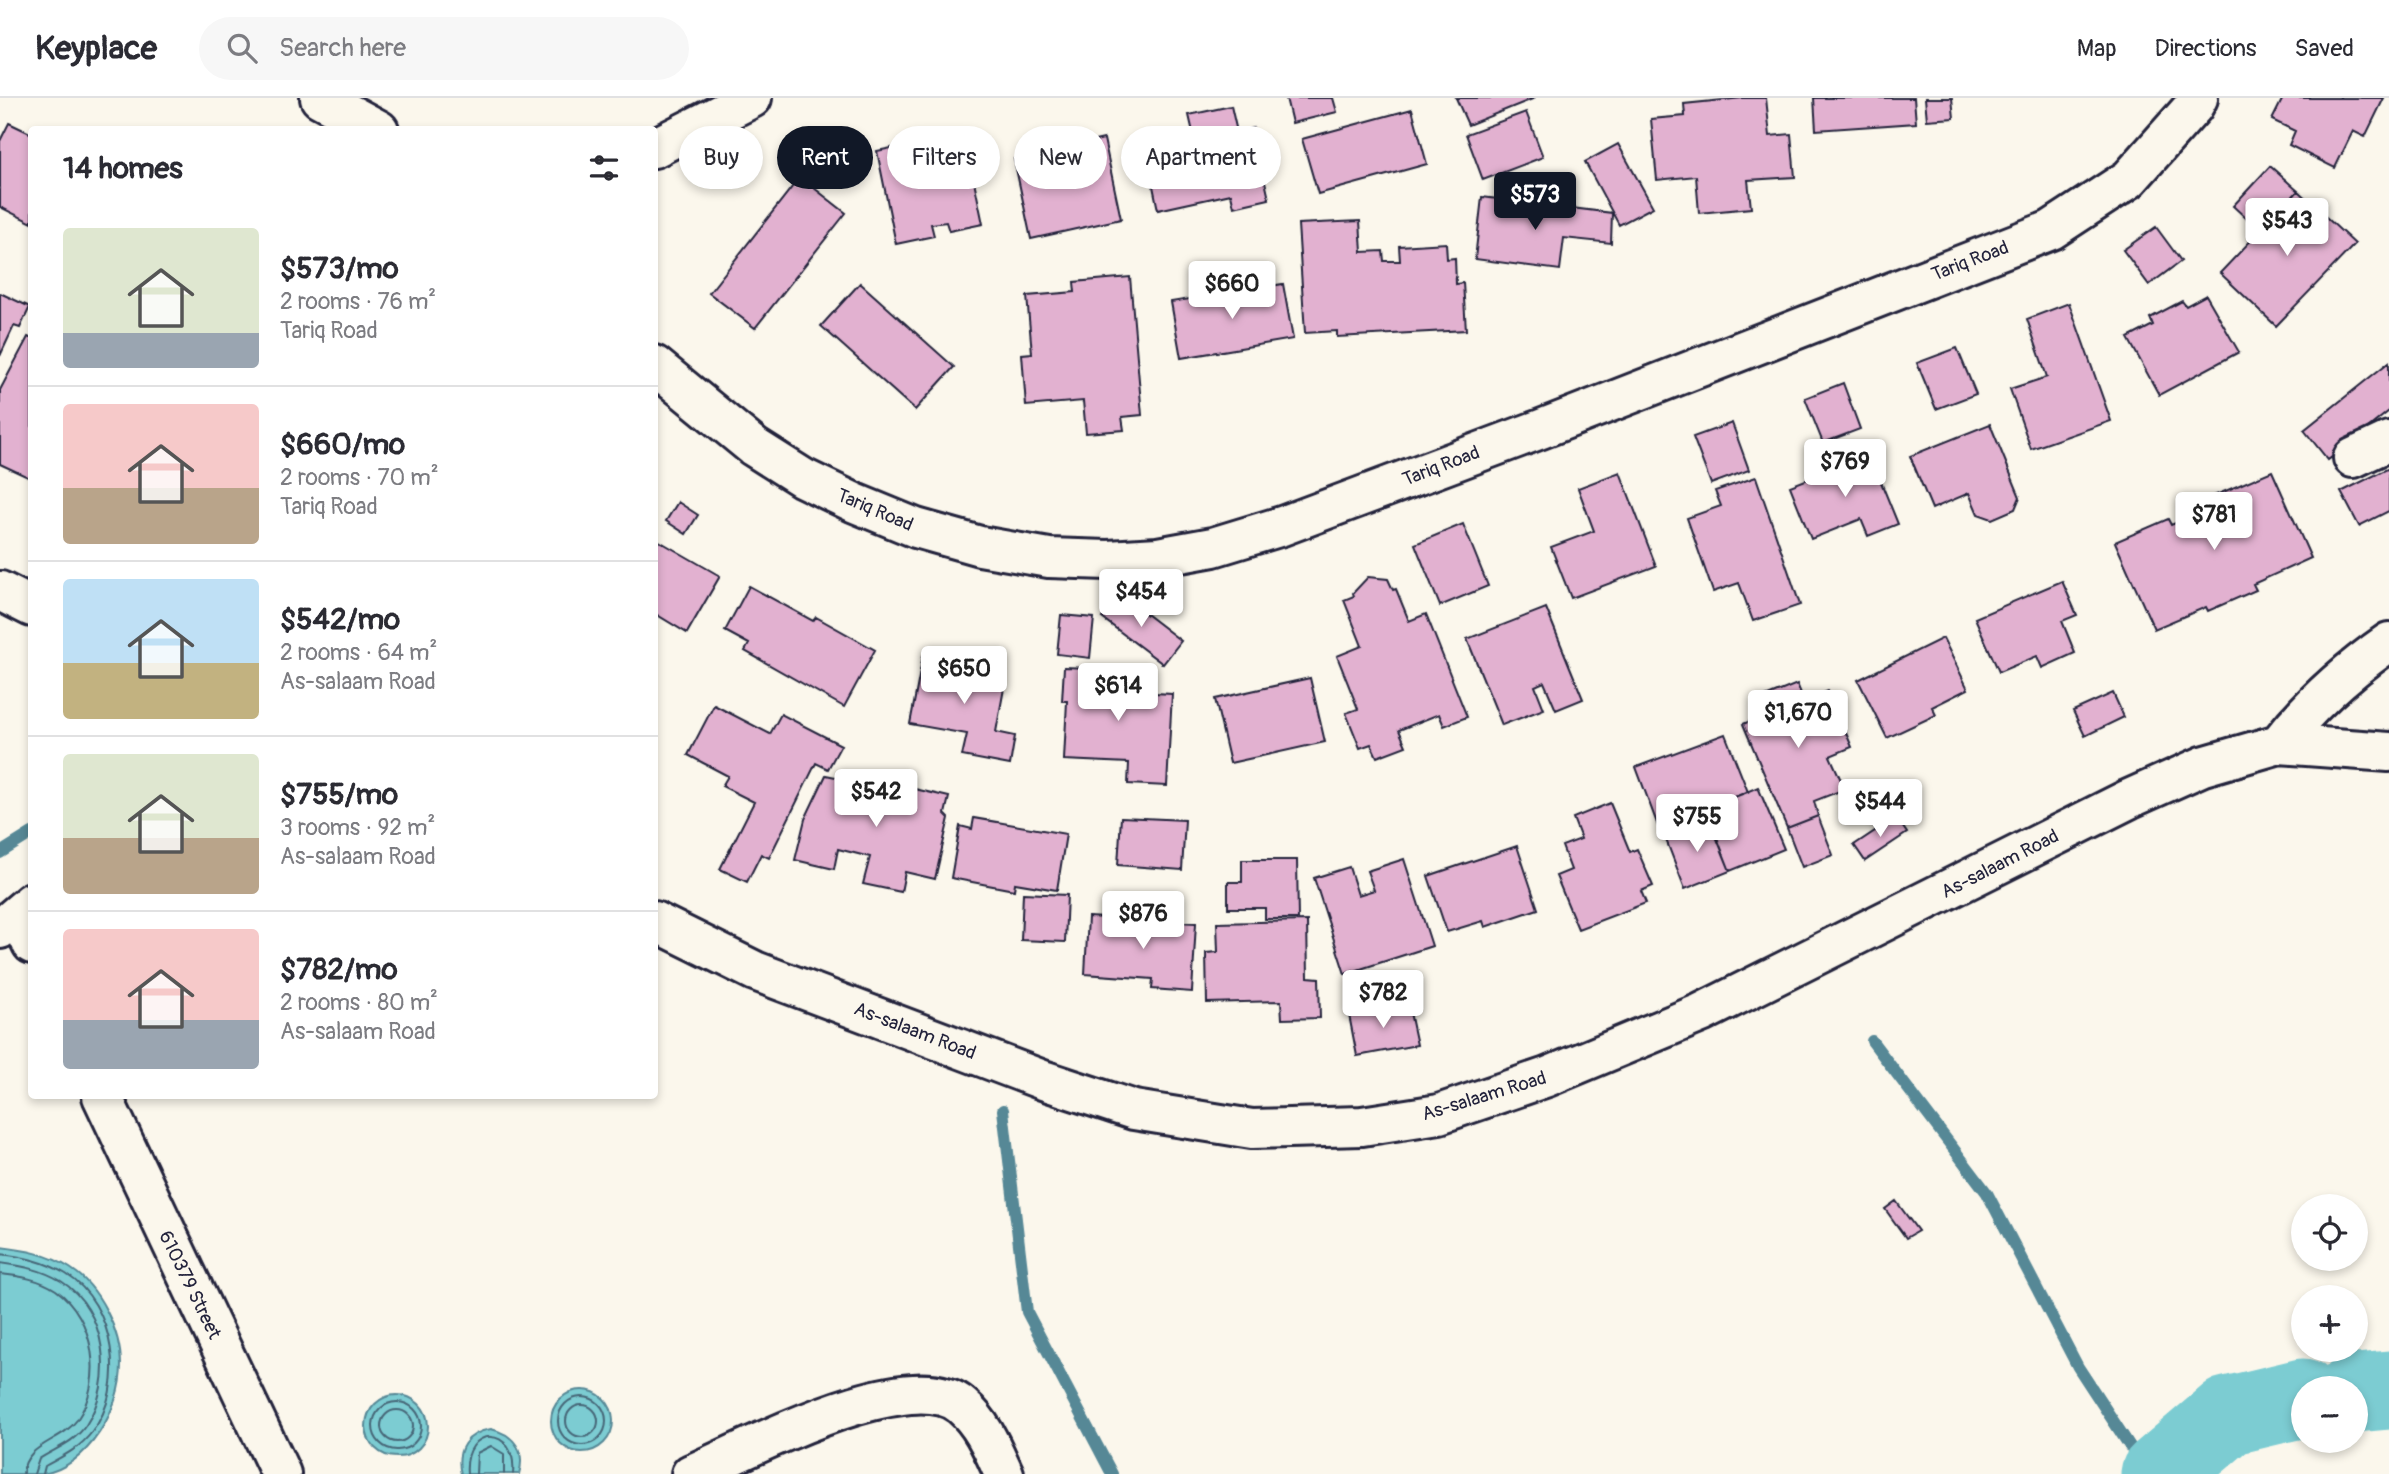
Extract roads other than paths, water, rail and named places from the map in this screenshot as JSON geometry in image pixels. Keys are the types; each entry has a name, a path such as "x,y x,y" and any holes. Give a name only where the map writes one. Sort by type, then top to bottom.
{"street":[{"path":"320,98 372,126"},
{"path":"658,146 752,98"},
{"name":"Tariq Road","path":"658,368 754,447 834,493 916,528 979,546 1049,558 1108,560 1191,551 1295,521 2051,230 2129,179 2198,98"},
{"path":"2353,458 2389,440"},
{"path":"0,592 28,605"},
{"path":"2279,744 2335,681 2389,642"},
{"path":"2279,744 2389,752"},
{"name":"As-salaam Road","path":"658,922 755,971 1043,1080 1134,1110 1252,1129 1362,1126 1439,1114 1547,1077 1701,1013 2129,799 2203,766 2279,744"},
{"name":"610379 Street","path":"103,1099 281,1474"},
{"path":"691,1474 868,1400 915,1393 938,1395 961,1404 980,1426 1004,1474"}],"water":[{"path":"0,1247 45,1256 62,1263 81,1276 106,1310 113,1324 120,1352 120,1382 99,1433 75,1459 60,1469 43,1474 0,1474"},
{"path":"576,1390 588,1390 604,1399 611,1409 611,1433 604,1443 588,1452 576,1452 565,1447 556,1438 551,1427 551,1415 556,1404 565,1395"},
{"path":"391,1395 403,1395 419,1404 426,1414 426,1438 419,1448 403,1457 391,1457 380,1452 371,1443 366,1432 366,1420 371,1409 380,1400"},
{"path":"491,1429 506,1435 516,1445 521,1458 519,1474 461,1474 460,1457 464,1444 475,1434"}],"waterway":[{"path":"0,853 28,836"},
{"path":"1872,1041 1987,1193 2078,1367 2148,1474"},
{"path":"1003,1110 1027,1312 1112,1474"},
{"path":"2368,1392 2389,1390"},
{"path":"2160,1474 2228,1416 2291,1401"}]}
